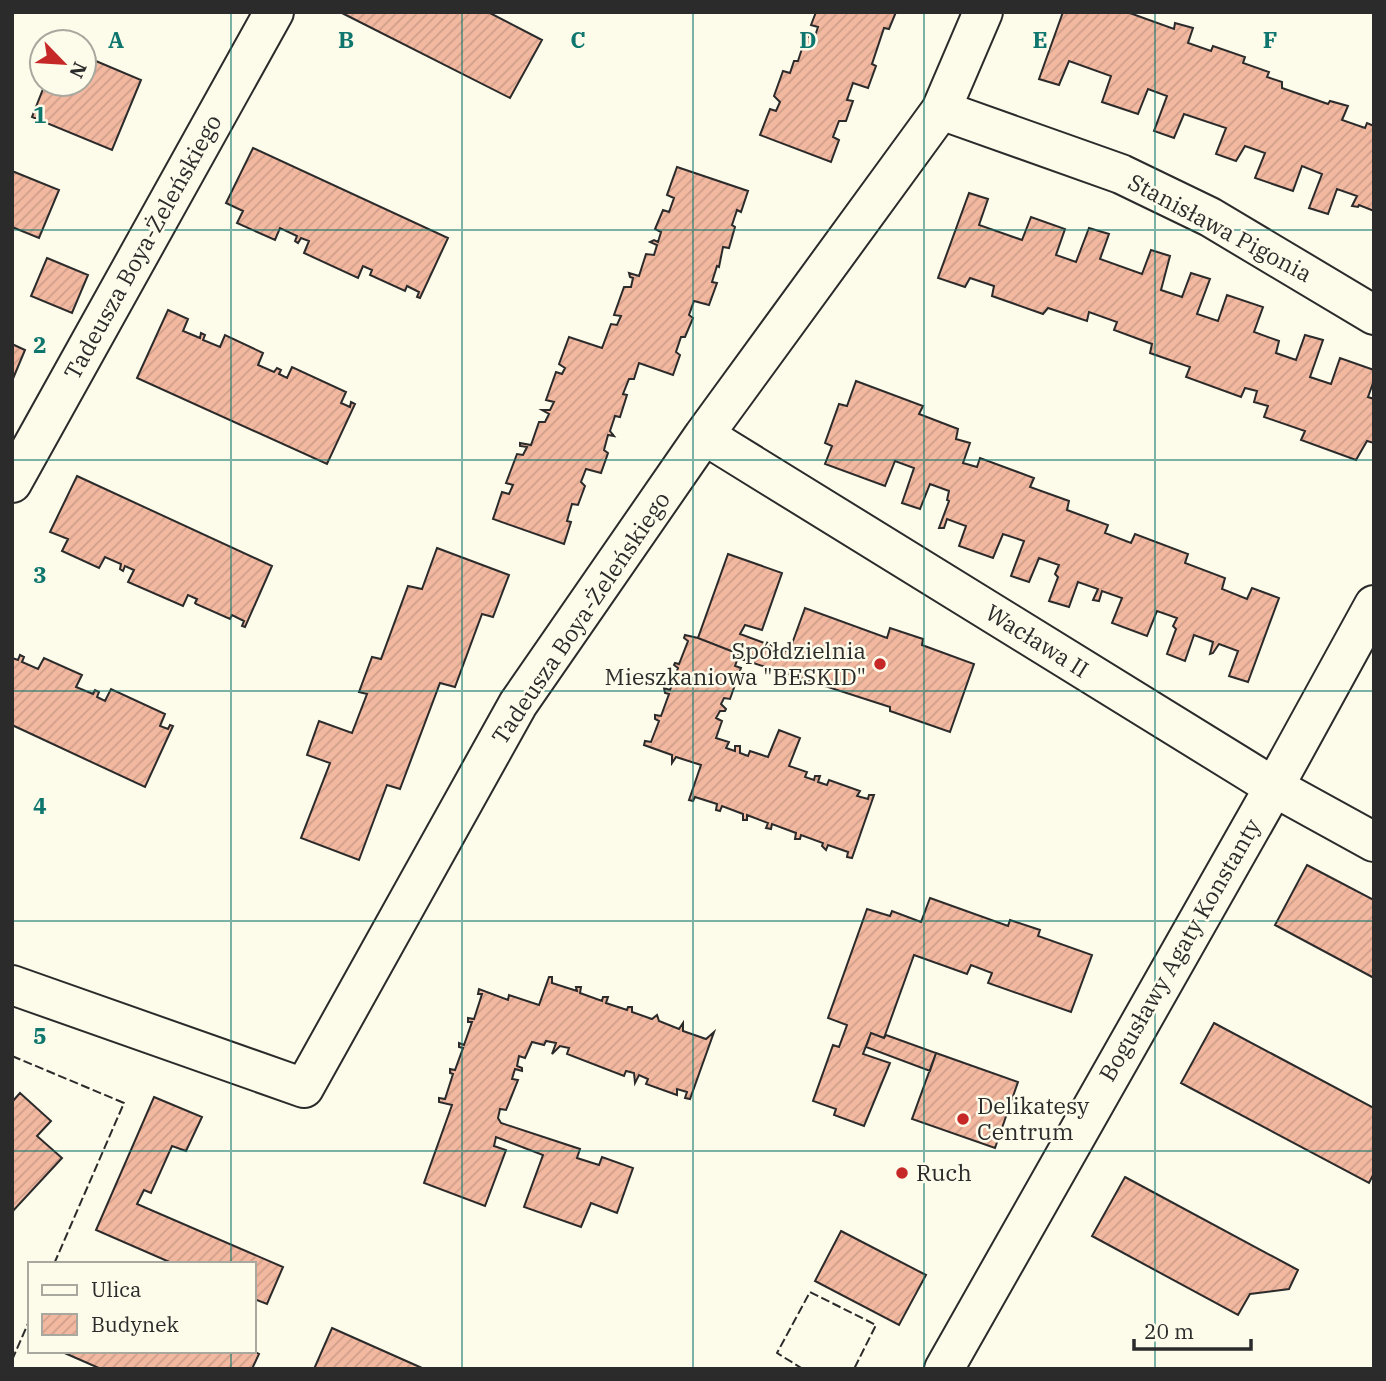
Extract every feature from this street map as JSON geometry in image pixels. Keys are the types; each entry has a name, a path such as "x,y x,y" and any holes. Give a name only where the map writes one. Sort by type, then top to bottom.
{"street":[{"name":"Tadeusza Boya-Żeleńskiego","path":"12,483 274,12"},
{"name":"Tadeusza Boya-Żeleńskiego","path":"12,985 304,1088 518,704 704,435 941,110 983,12"},
{"name":"Stanisława Pigonia","path":"941,110 1121,174 1210,217 1374,315"},
{"name":"Wacława II","path":"704,435 1274,787 1374,842"},
{"name":"Bogusławy Agaty Konstanty","path":"944,1369 1274,787 1374,605"}],"building":[{"path":"340,12 488,12 542,40 510,98"},
{"path":"816,12 896,12 889,29 884,28 872,64 876,66 868,88 853,83 847,100 853,101 846,121 839,121 833,137 839,140 831,162 760,135 770,109 776,111 780,102 774,96 783,71 790,73 794,61 798,61 806,36 814,39 818,27 811,25"},
{"path":"1063,12 1127,12 1174,29 1175,23 1193,28 1188,43 1211,51 1213,46 1245,57 1243,63 1269,72 1267,77 1282,82 1282,88 1328,104 1330,101 1348,106 1342,120 1365,128 1367,123 1374,126 1374,211 1359,205 1352,206 1357,196 1337,189 1328,214 1309,208 1322,174 1302,166 1293,191 1255,178 1265,153 1245,146 1236,161 1216,154 1226,128 1184,114 1174,138 1154,131 1167,96 1148,89 1138,114 1102,102 1111,76 1069,61 1059,85 1039,79"},
{"path":"98,62 141,80 112,150 32,117 39,98 98,98"},
{"path":"253,148 448,238 420,298 417,297 419,292 407,286 405,291 370,275 372,270 363,266 358,278 304,253 309,241 301,238 298,243 295,241 297,236 280,228 275,240 237,223 243,211 226,203"},
{"path":"677,167 748,191 741,212 737,210 732,225 735,227 729,248 723,247 719,267 717,266 712,282 717,283 709,305 694,301 689,315 693,318 685,337 681,337 676,352 680,355 673,375 639,363 634,379 629,379 623,394 627,395 620,417 615,416 610,431 614,436 608,435 604,450 608,453 601,473 586,469 581,482 585,486 578,505 572,504 567,521 571,522 564,544 493,519 502,492 509,494 513,485 506,483 517,454 523,455 527,447 520,446 520,443 531,445 539,422 545,422 549,414 542,410 550,410 554,402 546,400 556,372 562,374 565,368 559,364 569,337 602,348 611,324 617,325 621,316 614,315 624,287 631,287 633,278 629,273 639,276 646,254 654,255 657,245 650,242 658,242 661,232 655,229 663,210 669,212 674,198 667,195"},
{"path":"12,171 59,190 39,238 12,227"},
{"path":"969,193 988,199 979,225 1022,240 1031,217 1065,229 1056,255 1076,262 1089,228 1109,234 1100,259 1142,274 1151,250 1170,256 1161,290 1182,297 1191,273 1210,279 1197,314 1218,321 1227,295 1263,307 1254,332 1279,341 1276,353 1296,360 1305,335 1323,340 1310,377 1331,384 1340,358 1374,370 1374,380 1368,397 1374,399 1374,443 1367,441 1356,460 1301,440 1305,431 1264,417 1268,406 1254,402 1257,391 1245,388 1241,397 1186,377 1190,367 1150,353 1152,344 1114,330 1117,322 1089,312 1087,321 1048,308 1043,314 992,296 994,286 970,278 965,287 938,278"},
{"path":"47,258 88,275 72,313 31,296"},
{"path":"168,310 188,319 183,331 200,338 201,333 205,335 203,340 220,347 225,335 263,353 258,365 274,372 277,368 281,370 279,374 287,378 292,367 346,392 341,403 350,407 351,402 355,404 327,464 137,378"},
{"path":"12,344 25,350 12,381"},
{"path":"856,381 923,406 919,414 958,429 956,439 970,443 963,463 977,467 980,458 1034,478 1030,487 1069,501 1067,510 1108,525 1105,533 1131,543 1135,534 1188,554 1185,563 1225,578 1222,589 1247,599 1252,588 1279,598 1248,682 1229,676 1238,651 1219,644 1210,654 1213,642 1194,635 1185,661 1167,654 1177,618 1157,611 1147,636 1112,623 1122,598 1102,591 1099,601 1093,600 1098,589 1078,582 1069,607 1049,601 1058,577 1055,574 1059,565 1039,558 1029,582 1011,576 1024,541 1003,534 993,558 959,546 966,526 947,519 944,528 939,528 949,501 949,491 930,484 920,509 902,503 914,468 895,461 885,486 825,464 832,446 825,443 839,404 847,406"},
{"path":"77,476 272,566 245,627 242,626 244,621 232,615 230,619 196,604 197,599 188,595 183,606 128,582 134,570 125,566 123,571 120,569 121,564 105,557 99,568 62,551 68,539 50,532"},
{"path":"437,548 509,575 493,617 482,614 455,687 440,683 400,789 387,785 359,860 301,838 330,763 307,755 319,721 352,733 367,694 359,692 372,657 381,659 408,586 422,589"},
{"path":"728,554 782,573 762,630 745,625 740,634 789,652 805,608 887,638 890,628 923,639 922,645 974,664 950,732 890,711 890,707 744,660 744,656 698,638"},
{"path":"685,635 744,656 744,660 738,658 735,666 741,668 730,699 724,698 721,704 726,709 720,711 716,718 722,721 716,738 729,742 726,748 735,751 735,746 740,746 740,753 748,756 750,751 768,757 779,730 800,738 789,766 807,772 805,777 814,780 815,776 820,776 818,782 827,785 829,780 860,791 857,796 868,799 869,795 874,795 852,858 847,857 848,852 828,845 826,850 822,846 823,843 801,835 800,839 795,839 796,833 772,824 771,829 766,828 768,823 747,815 747,820 743,820 743,814 722,806 720,811 716,810 717,804 695,797 693,801 689,800 701,765 676,757 672,763 672,755 644,745 645,741 651,742 659,721 655,719 655,715 661,716 669,694 665,693 664,688 670,690 678,668 674,665 679,664 688,641 684,638"},
{"path":"20,655 24,657 22,662 38,669 44,658 82,675 76,687 93,694 95,690 99,692 97,697 105,701 111,689 165,714 160,726 168,729 170,725 173,726 145,787 12,725 12,658 18,660"},
{"path":"1307,865 1374,900 1374,978 1275,925"},
{"path":"930,898 1008,926 1010,920 1040,930 1038,936 1092,955 1071,1012 988,983 992,973 971,965 967,974 914,955 884,1038 871,1033 863,1054 890,1063 864,1126 834,1115 836,1109 813,1101 833,1045 839,1047 847,1025 828,1018 867,909 890,916 892,911 921,922"},
{"path":"549,977 552,977 552,983 577,991 576,987 581,987 580,993 602,1001 603,997 608,997 606,1003 627,1010 632,1007 632,1012 652,1019 657,1015 659,1021 679,1029 683,1023 683,1031 706,1039 714,1032 690,1099 685,1098 687,1092 677,1089 677,1095 646,1084 648,1079 639,1075 635,1083 634,1073 626,1071 624,1076 567,1054 569,1048 560,1046 552,1054 556,1043 546,1041 544,1045 532,1042 525,1058 519,1056 517,1066 522,1068 522,1071 515,1069 512,1079 518,1080 506,1110 500,1109 498,1118 501,1123 580,1149 577,1158 599,1165 602,1157 633,1168 617,1213 591,1203 581,1227 524,1207 543,1155 496,1137 494,1146 506,1150 485,1206 424,1183 452,1105 439,1102 439,1098 445,1099 453,1074 450,1069 455,1070 463,1048 459,1047 459,1043 464,1045 472,1022 468,1022 468,1018 474,1019 482,994 478,994 479,989 508,1000 509,995 539,1005"},
{"path":"1214,1023 1374,1108 1374,1173 1369,1183 1181,1083"},
{"path":"871,1033 884,1038 886,1035 936,1053 930,1071 866,1047"},
{"path":"936,1053 1018,1082 995,1148 912,1119"},
{"path":"20,1093 51,1121 37,1136 62,1158 12,1212 12,1102"},
{"path":"154,1097 202,1117 186,1151 172,1146 151,1193 144,1190 137,1204 283,1267 267,1304 256,1300 256,1262 169,1262 96,1230"},
{"path":"1125,1177 1298,1270 1289,1289 1250,1294 1238,1315 1092,1236"},
{"path":"841,1231 926,1275 899,1325 815,1281"},
{"path":"332,1328 422,1368 314,1369"},
{"path":"65,1353 259,1354 252,1369 101,1369"}],"fence":[{"path":"12,1056 124,1103 55,1262"},
{"path":"803,1369 777,1353 810,1292 876,1325 854,1369"},
{"path":"12,1360 28,1324"}],"place":[{"name":"Spółdzielnia Mieszkaniowa \"BESKID\"","path":"880,664"},
{"name":"Delikatesy Centrum","path":"963,1119"},
{"name":"Ruch","path":"902,1173"}]}
